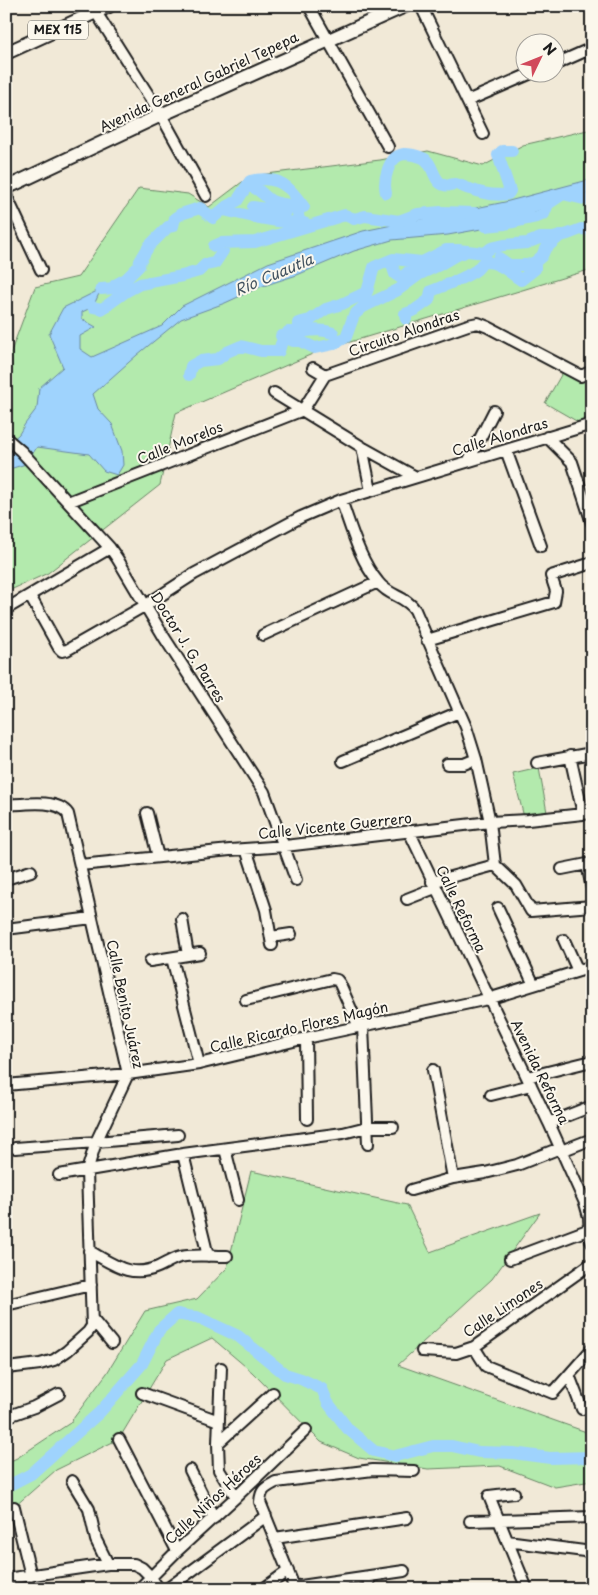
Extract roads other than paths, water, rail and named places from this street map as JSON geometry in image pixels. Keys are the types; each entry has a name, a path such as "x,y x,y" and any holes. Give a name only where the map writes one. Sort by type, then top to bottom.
{"main road":[{"name":"MEX 115","path":"6,53 94,9 109,6"},
{"name":"Avenida General Gabriel Tepepa","path":"6,188 160,115 405,6"}],"street":[{"path":"309,6 388,147"},
{"path":"421,6 482,134"},
{"path":"94,9 160,115 206,196"},
{"path":"566,60 592,48"},
{"path":"467,100 516,80"},
{"path":"6,195 41,270"},
{"name":"Circuito Alondras","path":"325,375 478,323 581,376 592,371"},
{"path":"303,410 325,375 312,368"},
{"path":"274,393 362,447 416,477"},
{"name":"Calle Morelos","path":"68,502 303,410"},
{"path":"470,460 494,411"},
{"name":"Calle Alondras","path":"30,596 59,648 62,651 67,650 146,605 194,574 301,517 341,500 592,424"},
{"path":"547,437 572,462 592,523"},
{"name":"Doctor J. G. Parres","path":"6,438 21,451 110,548 146,605 164,638 264,792 296,880"},
{"path":"362,447 371,491"},
{"path":"506,450 541,546"},
{"path":"341,500 364,560 378,582 385,590 410,603 460,712 476,759 490,822 495,864 516,885 531,911 592,906"},
{"path":"6,610 110,548"},
{"path":"427,640 554,602 556,591 550,576 592,563"},
{"path":"263,635 378,582"},
{"path":"343,760 460,712"},
{"path":"537,763 592,753"},
{"path":"570,756 587,814"},
{"path":"447,764 464,764 476,759"},
{"name":"Calle Benito Juárez","path":"6,805 50,804 64,809 70,820 128,1074 96,1142 87,1171 93,1320"},
{"path":"147,813 158,857"},
{"name":"Calle Vicente Guerrero","path":"80,864 285,846 490,822 587,814"},
{"name":"Calle Reforma","path":"409,832 488,999"},
{"path":"246,849 266,910 272,941 291,934"},
{"path":"407,899 434,885 495,864"},
{"path":"562,869 587,864 592,889"},
{"path":"6,878 31,870"},
{"path":"498,908 534,985"},
{"path":"6,929 92,918"},
{"path":"182,918 188,955"},
{"path":"564,940 578,971"},
{"path":"150,962 200,953"},
{"path":"172,958 199,1064"},
{"name":"Calle Ricardo Flores Magón","path":"6,1085 128,1074 199,1064 306,1038 488,999 592,967"},
{"path":"246,1000 332,979 337,980 361,1026 368,1144"},
{"name":"Avenida Reforma","path":"488,999 529,1081 585,1202 591,1236"},
{"path":"306,1038 307,1119"},
{"path":"491,1095 592,1060"},
{"path":"433,1070 453,1178"},
{"path":"549,1124 592,1106"},
{"path":"59,1175 182,1154 343,1133 367,1127 393,1127"},
{"path":"15,1148 178,1135"},
{"path":"411,1190 453,1178 517,1165 592,1139"},
{"path":"225,1149 238,1200"},
{"path":"182,1154 208,1256"},
{"path":"510,1259 591,1236"},
{"path":"89,1251 111,1264 130,1272 143,1272 157,1268 180,1257 227,1256"},
{"name":"Calle Limones","path":"422,1350 456,1352 474,1346 592,1263"},
{"path":"6,1306 91,1285"},
{"path":"93,1320 112,1343"},
{"path":"7,1370 54,1360 88,1332 93,1320"},
{"path":"474,1346 486,1366 552,1393 592,1349"},
{"path":"221,1368 218,1442 219,1470 236,1497"},
{"path":"569,1375 582,1409"},
{"path":"142,1392 219,1421"},
{"path":"218,1442 273,1393"},
{"path":"6,1417 34,1407 59,1394"},
{"name":"Calle Niños Héroes","path":"139,1589 158,1584 177,1551 306,1430"},
{"path":"119,1439 177,1551"},
{"path":"190,1470 214,1518"},
{"path":"404,1572 294,1588 260,1502 263,1490 276,1482 373,1470 414,1470"},
{"path":"72,1481 89,1509 96,1540 108,1564"},
{"path":"514,1493 489,1496 527,1589"},
{"path":"14,1507 31,1576"},
{"path":"6,1579 108,1564 134,1564 142,1568 158,1584 266,1516"},
{"path":"470,1521 592,1517"},
{"path":"275,1538 407,1518"},
{"path":"507,1541 592,1552"},
{"path":"263,1589 288,1571"},
{"path":"369,1576 369,1589"}],"water":[{"name":"Río Cuautla","path":"592,179 592,192 561,200 498,226 448,235 392,240 354,251 181,319 93,394 98,409 112,424 122,451 123,465 117,475 104,471 89,454 37,447 26,464 6,470 6,446 19,434 37,408 39,388 63,367 49,334 63,308 101,289 93,307 82,312 82,319 96,327 80,336 80,349 92,357 162,326 182,306 268,263 363,231 505,202"}],"waterway":[{"path":"386,193 385,182 390,164 394,159 404,154 427,160 437,180 444,185 457,184 489,194 508,194 510,191 498,155 502,151 512,151"},
{"path":"101,289 114,288 115,285 126,279 139,266 149,246 168,227 173,226 175,218 200,208 213,218 227,206 237,201 250,181 265,179 279,182 290,190 304,207"},
{"path":"247,186 257,189 272,201 297,206 299,221 309,225"},
{"path":"486,226 537,217 544,214 548,204 563,194 592,201"},
{"path":"253,207 286,212"},
{"path":"224,210 274,221 299,221"},
{"path":"214,246 221,243 255,242 345,215 354,219 365,216 399,221 418,214 441,212 474,213"},
{"path":"298,323 310,320 326,309 342,304 367,292 374,267 393,259 422,262 446,250 485,253 491,248 504,245 527,243 540,238 553,238 581,229 592,230"},
{"path":"499,258 509,265 527,265 535,262 542,256 545,249 561,235"},
{"path":"93,307 102,309 140,284 199,271 205,265 215,263 223,251"},
{"path":"281,336 286,336 293,341 300,341 315,348 334,344 346,337 354,315 363,307 398,290 420,274 463,253"},
{"path":"388,261 392,265 395,274 401,278 418,264 427,261"},
{"path":"406,319 405,314 415,310 429,300 431,291 470,274 484,262 501,266 521,280 535,269 535,262"},
{"path":"189,375 191,366 200,361 218,359 227,352 241,346 261,351 279,351 288,332 315,330 333,333"},
{"path":"6,1487 31,1474 100,1412 142,1364 159,1330 177,1314 197,1317 238,1336 285,1374 322,1389 328,1403 348,1429 374,1451 395,1456 433,1446 452,1446 479,1452 513,1453 550,1458 592,1457"}]}
